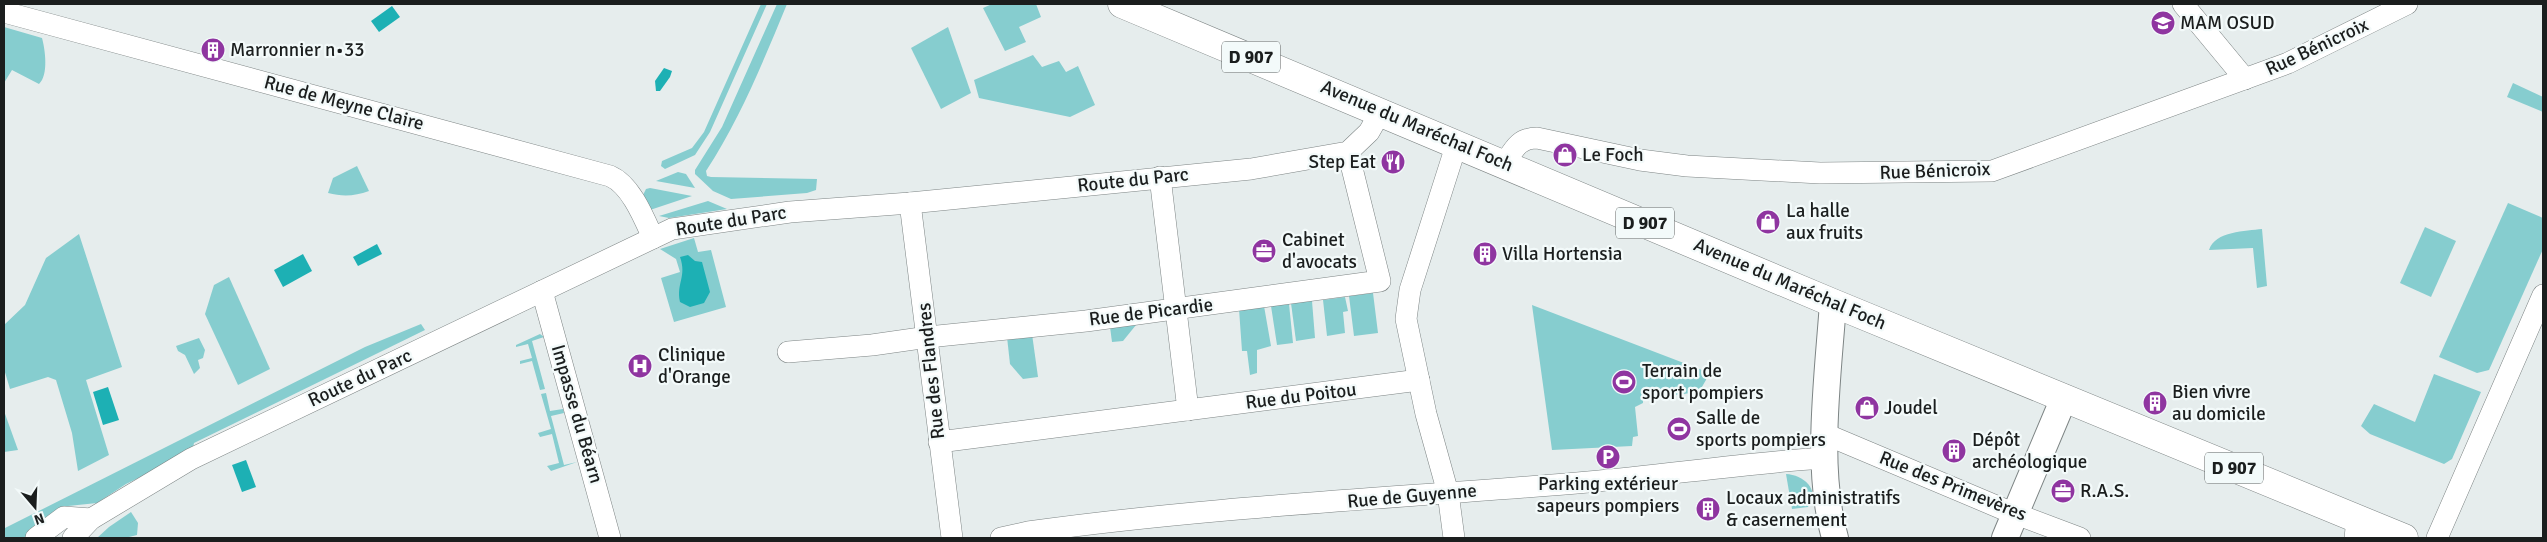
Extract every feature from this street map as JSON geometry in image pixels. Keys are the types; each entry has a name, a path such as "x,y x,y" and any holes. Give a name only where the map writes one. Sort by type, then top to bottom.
{"main road":[{"name":"Avenue du Maréchal Foch","path":"1122,4 2064,398 2356,529 2404,538"}],"street":[{"path":"2183,4 2246,79"},
{"name":"Rue Bénicroix","path":"1505,163 1517,143 1528,138 1537,138 1640,160 1687,166 1820,173 1992,171 2288,63 2407,4"},
{"name":"Rue de Meyne Claire","path":"4,12 610,176 617,179 625,188 644,218 653,238"},
{"path":"1348,152 1369,132 1381,111"},
{"path":"1454,538 1448,493 1419,380 1406,319 1410,290 1458,143"},
{"name":"Route du Parc","path":"74,538 91,520 191,459 672,228 754,216 910,203 1251,169 1348,152"},
{"name":"Rue de Picardie","path":"788,352 872,345 1176,309 1380,281 1348,152"},
{"path":"1160,177 1188,410"},
{"name":"Rue des Flandres","path":"910,203 952,538"},
{"name":"Impasse du Béarn","path":"542,291 610,538"},
{"path":"2437,538 2543,295"},
{"path":"1833,303 1825,446 1828,508 1835,538"},
{"name":"Rue du Poitou","path":"939,442 1419,380"},
{"path":"2005,538 2064,398"},
{"name":"Rue de Guyenne","path":"1001,538 1028,532 1195,511 1263,508 1590,482 1825,446"},
{"name":"Rue des Primevères","path":"1825,446 2016,513 2080,538"},
{"path":"36,538 64,517 91,520"}],"shaded area":[{"path":"761,4 767,4 710,132 695,155 665,169 661,166 662,161 692,148 704,132"},
{"path":"777,4 787,4 740,111 706,171 707,176 817,179 816,190 807,193 731,199 713,191 695,174 695,170 722,127"},
{"path":"992,4 1036,4 1041,17 1019,27 1026,42 1005,51 983,8"},
{"path":"392,6 400,17 379,32 371,21"},
{"path":"4,27 42,38 45,68 44,75 39,84 12,70 4,83"},
{"path":"948,27 971,93 941,109 911,48"},
{"path":"1033,55 1042,67 1059,61 1066,72 1078,66 1095,105 1070,117 979,98 974,80"},
{"path":"664,68 672,71 670,77 660,91 656,91 655,81"},
{"path":"2513,83 2543,97 2543,112 2507,97"},
{"path":"357,166 369,191 349,195 328,193 333,178"},
{"path":"678,172 686,174 695,188 656,181"},
{"path":"650,188 692,196 650,210 642,197 646,189"},
{"path":"708,201 727,209 669,218 659,216"},
{"path":"2508,203 2543,218 2543,249 2489,370 2477,373 2439,357"},
{"path":"2425,227 2456,241 2431,297 2400,283"},
{"path":"2262,229 2267,286 2257,288 2253,248 2209,250 2212,244 2224,236 2232,233"},
{"path":"79,234 122,367 86,380 109,455 78,471 72,433 56,380 48,377 10,389 4,369 4,325 25,305 46,258"},
{"path":"694,238 698,252 711,250 726,307 674,322 661,278 680,272 676,259 660,249"},
{"path":"377,244 382,254 358,266 353,257"},
{"path":"303,254 312,271 283,287 274,270"},
{"path":"688,255 695,261 702,262 710,292 704,303 690,307 680,302 679,295 682,275 680,257"},
{"path":"229,277 270,369 238,385 205,314 214,285"},
{"path":"1373,293 1378,333 1354,336 1349,296"},
{"path":"1345,297 1348,311 1343,312 1345,333 1327,336 1323,300"},
{"path":"1312,301 1315,338 1296,341 1291,303"},
{"path":"1289,304 1293,343 1277,345 1271,306"},
{"name":"Terrain de sport pompiers","path":"1532,305 1710,373 1699,392 1643,399 1643,403 1635,407 1638,436 1633,437 1632,446 1552,450"},
{"path":"1264,306 1271,346 1257,350 1257,373 1250,375 1247,351 1242,351 1239,309"},
{"path":"421,324 425,330 194,443 192,452 126,484 97,503 68,506 44,519 24,538 4,538 5,528 365,347"},
{"path":"1136,325 1123,341 1112,342 1110,327"},
{"path":"540,334 544,337 532,341 545,389 540,390 532,361 520,364 520,361 532,358 528,344 516,347 516,345"},
{"path":"1032,334 1038,377 1023,379 1010,364 1007,337"},
{"path":"199,338 205,350 203,358 198,360 200,368 194,374 185,355 178,351 176,346"},
{"path":"2434,374 2481,392 2452,459 2444,464 2370,434 2361,426 2374,404 2415,422"},
{"path":"108,387 119,420 103,425 93,392"},
{"path":"546,393 550,411 563,409 564,413 551,416 564,465 577,462 551,471 547,466 559,463 552,434 540,437 538,433 551,429 541,394"},
{"path":"4,411 18,450 4,452"},
{"path":"246,460 256,487 242,492 232,465"},
{"path":"1786,474 1798,477 1808,484 1812,494 1808,507 1792,509"},
{"path":"131,512 138,523 137,535 125,538 97,538 109,527"}],"place":[{"name":"MAM OSUD","path":"2163,23"},
{"name":"Marronnier n•33","path":"213,50"},
{"name":"Le Foch","path":"1565,155"},
{"name":"Step Eat","path":"1393,162"},
{"name":"La halle aux fruits","path":"1768,222"},
{"name":"Cabinet d'avocats","path":"1264,251"},
{"name":"Villa Hortensia","path":"1485,254"},
{"name":"Clinique d'Orange","path":"640,366"},
{"name":"Terrain de sport pompiers","path":"1624,382"},
{"name":"Bien vivre au domicile","path":"2155,403"},
{"name":"Joudel","path":"1867,408"},
{"name":"Salle de sports pompiers","path":"1679,429"},
{"name":"Dépôt archéologique","path":"1954,451"},
{"name":"Parking extérieur sapeurs pompiers","path":"1608,457"},
{"name":"R.A.S.","path":"2063,491"},
{"name":"Locaux administratifs & casernement","path":"1708,509"}]}
